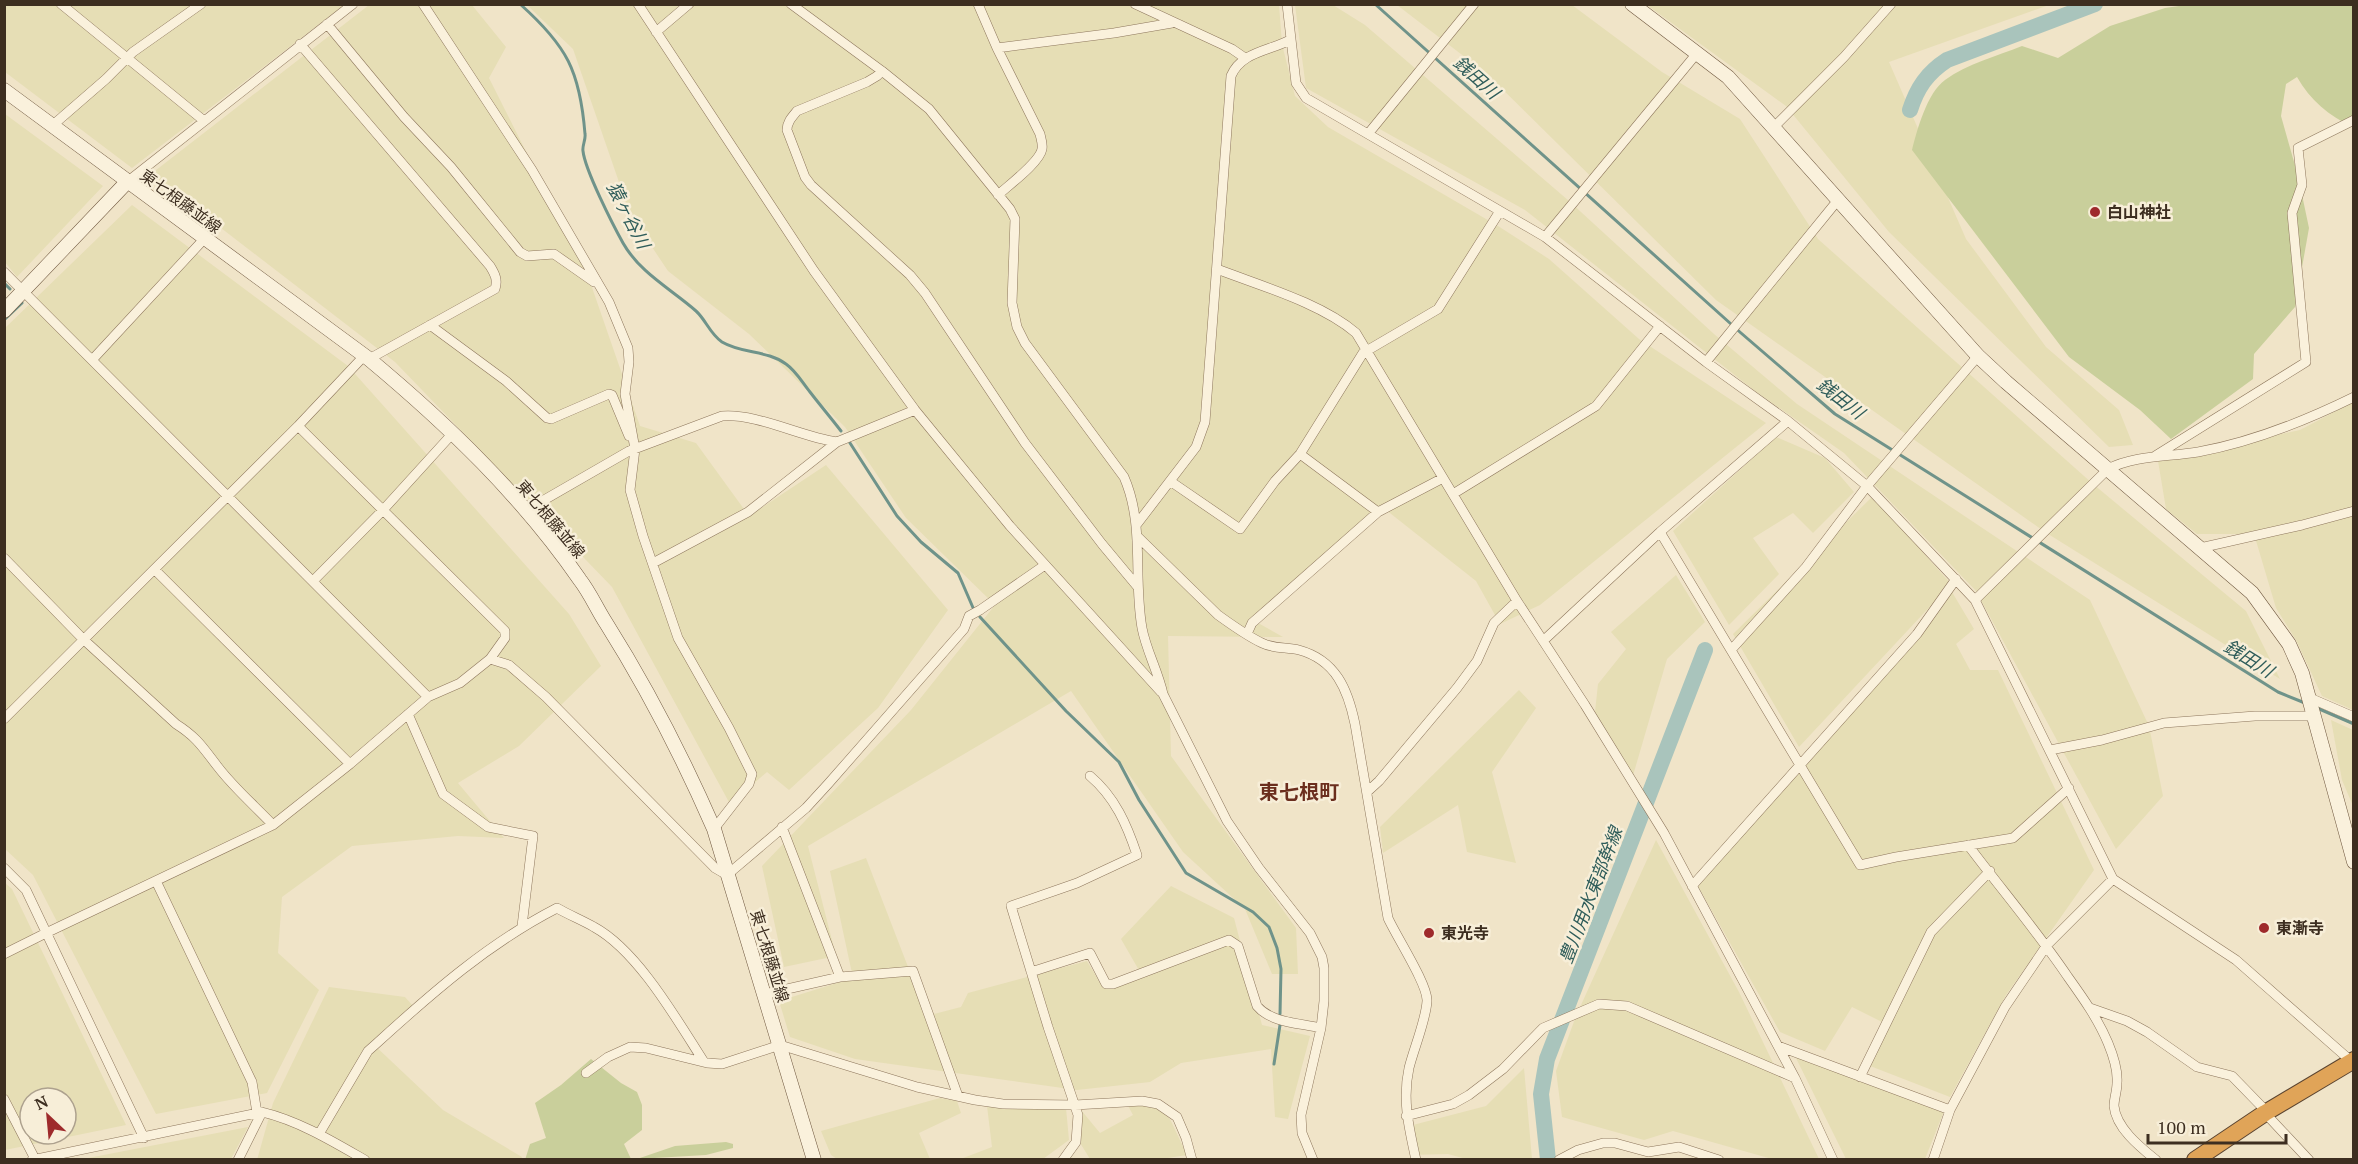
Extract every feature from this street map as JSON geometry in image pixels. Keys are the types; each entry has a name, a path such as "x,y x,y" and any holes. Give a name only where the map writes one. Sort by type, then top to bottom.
{"highway":[{"path":"2195,1160 2266,1113 2352,1061"}],"main road":[{"path":"1632,4 1728,76 1978,356 2064,434 2252,593 2289,644 2302,673 2354,862"},
{"name":"東七根藤並線","path":"4,90 367,358 418,400 453,433 525,511 580,580 627,657 697,791 714,829 814,1160"},
{"path":"4,311 127,182"}],"street":[{"path":"61,4 203,120"},
{"path":"52,125 133,52 201,4"},
{"path":"127,182 353,4"},
{"path":"423,4 532,170 609,303 628,348 629,362 625,394 635,449 630,490 678,638 752,774 749,784 714,829"},
{"path":"638,4 814,271 915,410 1010,526 1163,694"},
{"path":"656,32 689,4"},
{"path":"791,4 929,109 1010,209 1016,224 1012,303 1017,327 1025,343 1124,477 1132,496 1137,524 1137,585 1142,629 1159,675 1163,694 1185,742 1227,821 1259,868 1310,933 1322,957 1324,968 1321,1028 1301,1115 1302,1133 1313,1160"},
{"path":"978,4 1040,134 1043,147 1032,164 999,195"},
{"path":"1135,4 1232,49 1245,58"},
{"path":"1287,4 1296,82 1306,98 1545,237 1706,362 1788,421 1867,486 1975,600 2113,879 2236,960 2352,1061"},
{"path":"1368,134 1474,4"},
{"path":"1774,127 1844,57 1891,4"},
{"path":"997,48 1172,23"},
{"path":"327,24 404,117 451,167 520,252 528,255 554,254 566,260 599,285"},
{"path":"1137,524 1196,447 1205,422 1230,84 1235,68 1245,58 1290,40"},
{"path":"4,719 367,358 495,289 496,277 484,259 300,44"},
{"path":"1545,237 1698,52"},
{"path":"882,71 867,82 797,111 792,117 787,124 787,130 805,177 827,201 910,275 1025,443 1110,554 1137,585"},
{"path":"2155,456 2306,362 2292,213 2302,186 2298,148 2354,120"},
{"path":"1706,362 1838,201"},
{"path":"1170,481 1240,530 1275,481 1300,454 1340,388 1366,351 1438,309 1500,211"},
{"path":"92,360 206,238"},
{"path":"1217,269 1322,310 1356,333 1516,601 1664,833 1795,1078 1833,1160"},
{"path":"4,272 428,696"},
{"path":"430,325 506,381 547,418 550,419 609,394 612,395 635,449"},
{"path":"1453,494 1596,406 1660,326"},
{"path":"1731,650 1806,567 1867,486 1978,356"},
{"path":"1975,600 2108,469 2155,456 2198,452 2270,435 2354,398"},
{"path":"652,563 748,512 837,442 915,410"},
{"path":"525,511 635,449 716,418 730,415 837,442"},
{"path":"1543,641 1660,532 1788,421"},
{"path":"4,954 273,825 350,764 428,696 459,683 490,659 505,638 505,631 298,426"},
{"path":"314,580 383,510 453,433"},
{"path":"1300,454 1378,512"},
{"path":"1247,634 1248,629 1259,617 1378,512 1443,478"},
{"path":"2200,548 2354,511"},
{"path":"1660,532 1860,865 1896,856 2013,838 2069,788"},
{"path":"1137,536 1218,615 1263,644 1309,654 1330,666 1342,681 1352,707 1388,918 1416,971 1427,1001 1405,1093 1406,1116 1416,1160"},
{"path":"4,558 83,639 176,724 192,734 210,754 217,767 273,825"},
{"path":"490,659 509,665 546,697 715,868 727,875 806,808 964,629 969,616 1045,565"},
{"path":"155,570 350,764"},
{"path":"1692,886 1917,634 1956,579"},
{"path":"1367,792 1379,782 1457,688 1477,660 1494,623 1516,601"},
{"path":"2050,750 2164,723 2245,716 2312,706 2354,717"},
{"path":"408,714 443,794 488,826 533,836 522,926"},
{"path":"1063,1160 1076,1142 1078,1115 1011,906 1077,883 1137,855 1112,798 1090,776"},
{"path":"782,827 840,977"},
{"path":"1968,845 2047,945 2090,1008 2108,1042 2114,1060 2117,1081 2114,1106 2117,1115 2136,1142 2156,1160"},
{"path":"4,868 26,890 144,1138"},
{"path":"1860,1077 1931,932 1990,871"},
{"path":"1933,1160 1950,1110 2005,1007 2047,945 2113,879"},
{"path":"156,881 252,1082 259,1113 238,1160"},
{"path":"319,1134 368,1051 446,981 522,926 557,908 594,926 613,941 635,964 670,1007 704,1062"},
{"path":"1031,972 1090,952 1106,984 1113,984 1229,940 1238,946 1257,1005 1264,1014 1321,1028"},
{"path":"765,994 840,977 913,971 958,1096"},
{"path":"1406,1116 1454,1104 1503,1069 1543,1028 1599,1004 1627,1006 1795,1078"},
{"path":"2090,1008 2127,1021 2147,1032 2197,1067 2232,1076 2309,1160"},
{"path":"586,1073 608,1057 630,1047 646,1048 722,1064 780,1045 917,1087 1003,1104 1075,1105 1142,1101 1158,1104 1177,1117 1186,1138 1191,1160"},
{"path":"1778,1046 1950,1110"},
{"path":"4,1099 34,1159 259,1113 275,1116 319,1134 365,1160"},
{"path":"1560,1160 1578,1150 1604,1143 1615,1143 1648,1152 1679,1147 1719,1160"}],"shaded area":[{"path":"4,5 344,5 132,168 5,72"},
{"path":"369,5 472,5 506,47 489,78 587,273 640,426 696,443 749,516 826,465 948,610 878,708 789,790 767,772 730,804 612,587 395,362 151,174"},
{"path":"527,5 1279,5 1282,44 1295,96 1328,127 1498,226 1549,259 1639,339 1766,423 1540,605 1500,624 1476,581 1381,506 1251,619 1283,637 1168,636 1171,756 1296,928 1298,974 1272,974 1245,909 1183,852 1071,691 808,846 836,956 784,967 762,866 911,710 995,605 906,518 845,427 749,334 668,271 630,214 573,49"},
{"path":"1295,5 1333,5 1365,25 1569,201 1714,334 1797,404 2090,600 2149,726 2163,796 2116,849 1976,591 1844,453 1755,391 1525,210 1306,88"},
{"path":"1397,5 1572,5 1662,72 1740,119 1818,239 2093,484 2246,611 2280,679 2045,532 1716,300 1487,74"},
{"path":"1647,5 2049,5 1889,62 1966,239 2046,347 2119,410 2133,445 2109,447 1889,232 1786,106"},
{"path":"5,114 103,186 17,277 5,262"},
{"path":"132,205 348,366 569,614 601,666 519,746 458,783 504,838 458,836 352,846 282,897 278,953 319,990 267,1093 156,1114 33,875 5,849 5,328"},
{"path":"2353,402 2353,710 2322,696 2296,640 2276,608 2254,534 2197,534 2166,509 2158,461 2300,430"},
{"path":"1776,437 1825,458 1854,492 1813,533 1793,513 1753,538 1779,574 1729,625 1673,531"},
{"path":"1873,496 1951,584 1799,747 1733,634"},
{"path":"1676,575 1705,622 1667,659 1632,779 1595,712 1598,684 1626,649 1611,632"},
{"path":"1952,592 1974,629 1956,644 1970,670 1998,670 2094,870 2006,995 1950,1097 1865,1064 1882,1022 1852,1007 1825,1051 1780,1032 1694,879 1803,761"},
{"path":"1519,690 1536,708 1492,772 1516,863 1467,852 1458,805 1383,853 1380,827"},
{"path":"2331,720 2353,730 2353,806 2342,780"},
{"path":"1656,840 1739,992 1819,1159 1772,1159 1673,1131 1644,1140 1562,1117 1556,1071 1576,1016"},
{"path":"866,858 915,985 934,1014 961,1007 968,993 1087,961 1103,988 1140,972 1121,939 1171,886 1234,918 1262,1025 1310,1036 1288,1119 1275,1117 1271,1049 1181,1063 1150,1082 1077,1090 855,1059 790,1037 779,1001 853,978 830,871"},
{"path":"4,882 12,889 126,1125 78,1135 78,1086 18,1086 18,1146 24,1146 5,1150"},
{"path":"329,987 405,997 414,1007 371,1042 443,1110 522,1157 521,1160 257,1160 273,1103"},
{"path":"1793,1052 1944,1111 1925,1159 1846,1159"},
{"path":"1524,1068 1532,1159 1470,1160 1448,1154 1411,1155 1409,1126 1486,1106"},
{"path":"940,1098 957,1101 961,1113 919,1133 930,1159 837,1159 831,1155 821,1131"},
{"path":"1126,1102 1157,1106 1170,1119 1187,1155 1161,1159 1090,1159 1077,1138 1081,1110 1100,1133 1133,1115"},
{"path":"987,1106 1066,1108 1069,1140 1043,1159 958,1160 992,1147"},
{"path":"248,1127 231,1159 83,1159"}],"green space":[{"path":"2186,5 2353,5 2353,127 2321,107 2297,77 2286,84 2281,116 2298,176 2309,228 2295,307 2254,354 2253,379 2171,439 2140,410 2069,357 1912,150 1924,112 1933,94 1945,80 1963,69 2022,46 2058,58 2110,26 2165,8"},
{"path":"591,1059 621,1083 637,1092 642,1105 642,1130 624,1144 631,1159 525,1160 530,1144 546,1138 535,1103 561,1085"},
{"path":"726,1142 733,1144 733,1148 706,1155 637,1159 675,1146"}],"waterway":[{"name":"猿ヶ谷川","path":"520,4 560,47 575,76 583,112 585,160 606,211 630,254 647,272 696,311 722,342 738,349 771,356 790,367 841,431"},
{"name":"銭田川","path":"1375,4 1741,333 1835,414 2278,692 2305,703"},
{"name":"豊川用水東部幹線","path":"1910,110 1924,82 1947,60 2095,4"},
{"path":"4,283 10,289"},
{"path":"4,320 22,303"},
{"name":"猿ヶ谷川","path":"850,443 897,516 921,542 958,573 974,610"},
{"path":"980,617 1066,711 1119,762 1139,800 1186,873 1253,912 1269,927 1277,948 1281,969 1280,1014"},
{"name":"豊川用水東部幹線","path":"1548,1160 1541,1094 1547,1059 1705,650"},
{"name":"銭田川","path":"2317,708 2354,724"},
{"path":"1274,1064 1280,1025"}],"place":[{"name":"白山神社","path":"2095,212"},
{"name":"東漸寺","path":"2264,928"},
{"name":"東光寺","path":"1429,933"}],"district":[{"name":"東七根町","path":"1299,791"}]}
